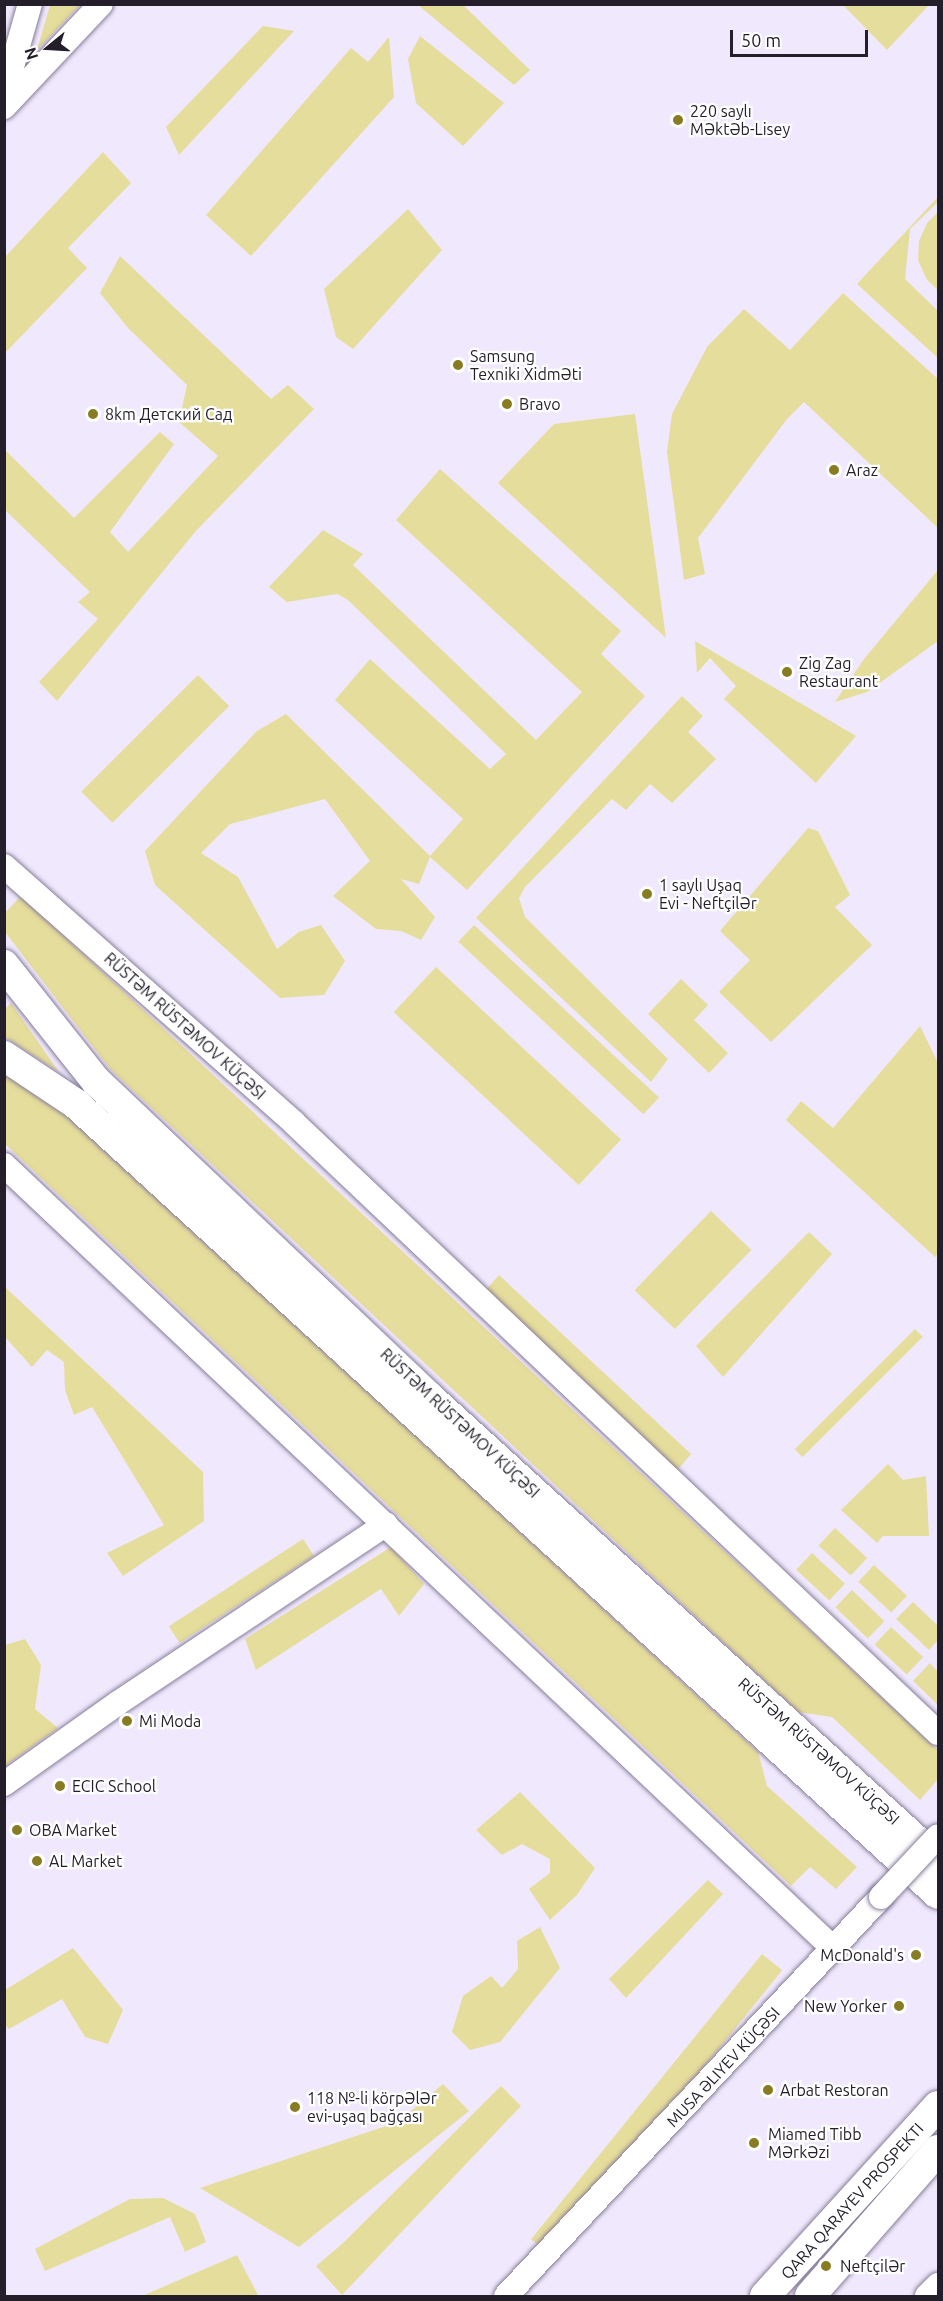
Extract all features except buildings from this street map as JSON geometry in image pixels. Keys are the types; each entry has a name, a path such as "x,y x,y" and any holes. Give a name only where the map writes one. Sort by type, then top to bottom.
{"main road":[{"name":"RÜSTƏM RÜSTƏMOV KÜÇƏSI","path":"4,965 104,1089 429,1396 939,1860"},
{"name":"RÜSTƏM RÜSTƏMOV KÜÇƏSI","path":"4,1056 84,1112 939,1894"},
{"name":"QARA QARAYEV PROSPEKTI","path":"765,2296 939,2106"},
{"name":"QARA QARAYEV PROSPEKTI","path":"810,2296 939,2150"}],"street":[{"path":"4,94 30,4"},
{"path":"4,107 101,4"},
{"name":"RÜSTƏM RÜSTƏMOV KÜÇƏSI","path":"6,871 294,1123 939,1733"},
{"path":"4,1165 834,1949"},
{"path":"4,1784 118,1703 386,1524"},
{"name":"MUSA ƏLIYEV KÜÇƏSI","path":"506,2296 939,1836"},
{"path":"927,2296 939,2285"}],"shaded area":[{"path":"50,5 80,5 37,50"},
{"path":"418,5 463,5 530,70 514,85"},
{"path":"843,5 929,5 887,50"},
{"path":"263,26 294,31 179,155 166,127"},
{"path":"420,36 504,103 463,146 416,103 408,59"},
{"path":"389,37 394,97 251,256 206,215 351,48 368,62"},
{"path":"103,152 131,183 68,248 87,268 5,353 5,257"},
{"path":"938,197 938,202 910,229 905,279 938,311 938,358 857,284"},
{"path":"408,209 442,250 353,349 336,337 324,289"},
{"path":"938,212 938,290 927,280 918,260 919,241 927,223"},
{"path":"120,256 271,399 288,385 314,409 195,532 57,701 39,682 98,619 78,602 90,592 5,510 5,450 74,518 160,432 174,444 110,532 128,552 218,456 179,422 187,385 128,328 100,293"},
{"path":"843,293 938,379 938,528 804,402 787,419 698,538 705,574 684,580 667,452 672,414 707,347 744,309 790,350"},
{"path":"635,414 666,638 498,483 554,424"},
{"path":"440,469 621,631 601,654 645,696 467,890 430,857 419,884 401,879 435,917 421,940 401,931 376,929 333,896 370,861 325,799 230,824 201,853 238,877 277,949 299,932 321,925 345,961 324,995 280,998 155,885 145,851 257,731 286,714 430,856 463,819 335,700 370,659 490,769 506,754 348,600 337,594 287,602 269,587 323,530 363,554 353,565 536,740 582,692 396,520"},
{"path":"938,570 938,641 867,692 835,702 864,659"},
{"path":"695,641 856,736 816,783 724,699 736,686 710,658 697,673"},
{"path":"198,675 229,706 112,823 81,792"},
{"path":"682,696 703,716 688,732 716,759 672,803 650,784 626,810 612,799 525,887 519,898 525,917 668,1059 651,1082 476,918"},
{"path":"808,828 818,831 850,895 835,907 872,945 771,1042 719,992 750,960 720,931"},
{"path":"21,896 938,1750 938,1779 920,1800 832,1717 798,1712 110,1069 5,932 5,913"},
{"path":"474,925 659,1098 643,1114 458,942"},
{"path":"436,967 621,1140 579,1185 394,1012"},
{"path":"681,979 708,1005 694,1020 728,1053 709,1073 648,1014"},
{"path":"11,1003 59,1072 5,1037 5,1009"},
{"path":"920,1026 938,1063 938,1253 935,1257 786,1120 801,1101 833,1128"},
{"path":"4,1073 64,1110 758,1752 767,1786 857,1867 836,1889 810,1867 791,1886 5,1144"},
{"path":"711,1211 751,1250 675,1329 635,1290"},
{"path":"809,1232 832,1254 723,1377 696,1346"},
{"path":"499,1275 691,1454 675,1473 485,1291"},
{"path":"5,1287 203,1472 204,1521 123,1576 107,1553 164,1525 92,1407 74,1415 65,1390 64,1362 47,1350 32,1367 5,1337"},
{"path":"915,1329 923,1337 803,1457 795,1449"},
{"path":"888,1464 903,1480 926,1476 929,1536 883,1536 877,1543 841,1510"},
{"path":"835,1528 867,1558 851,1576 819,1546"},
{"path":"303,1539 314,1556 180,1643 169,1626"},
{"path":"391,1547 424,1584 399,1616 381,1589 256,1670 245,1639"},
{"path":"812,1553 845,1584 829,1601 796,1570"},
{"path":"874,1565 907,1596 891,1613 858,1582"},
{"path":"852,1590 884,1621 868,1639 835,1607"},
{"path":"913,1602 938,1626 938,1640 929,1650 896,1619"},
{"path":"891,1627 923,1657 907,1675 875,1645"},
{"path":"25,1639 41,1665 35,1709 58,1728 5,1766 5,1645"},
{"path":"930,1663 938,1672 938,1705 913,1681"},
{"path":"520,1792 595,1868 577,1895 550,1920 529,1889 550,1873 550,1859 522,1844 502,1855 476,1830"},
{"path":"708,1880 723,1894 626,1998 609,1979"},
{"path":"540,1927 560,1968 500,2042 470,2050 452,2032 463,1996 491,1976 502,1988 518,1969 517,1941"},
{"path":"73,1948 123,2010 108,2044 85,2037 62,1999 9,2029 5,2025 5,1990"},
{"path":"762,1954 782,1970 551,2256 531,2239"},
{"path":"443,2084 469,2111 299,2247 200,2188 398,2122"},
{"path":"501,2086 521,2106 342,2295 316,2266 342,2244"},
{"path":"163,2198 195,2214 206,2242 185,2252 170,2217 45,2271 35,2249 130,2199"},
{"path":"237,2255 258,2295 142,2296"}],"place":[{"name":"220 saylı Məktəb-Lisey","path":"678,120"},
{"name":"Samsung Texniki Xidməti","path":"458,365"},
{"name":"Bravo","path":"507,404"},
{"name":"8km Детский Сад","path":"93,414"},
{"name":"Araz","path":"834,470"},
{"name":"Zig Zag Restaurant","path":"787,672"},
{"name":"1 saylı Uşaq Evi - Neftçilər","path":"647,894"},
{"name":"Mi Moda","path":"127,1721"},
{"name":"ECIC School","path":"60,1786"},
{"name":"OBA Market","path":"17,1830"},
{"name":"AL Market","path":"37,1861"},
{"name":"McDonald's","path":"916,1955"},
{"name":"New Yorker","path":"899,2006"},
{"name":"Arbat Restoran","path":"768,2090"},
{"name":"118 №-li körpələr evi-uşaq bağçası","path":"295,2107"},
{"name":"Miamed Tibb Mərkəzi","path":"754,2143"},
{"name":"Neftçilər","path":"826,2266"}]}
